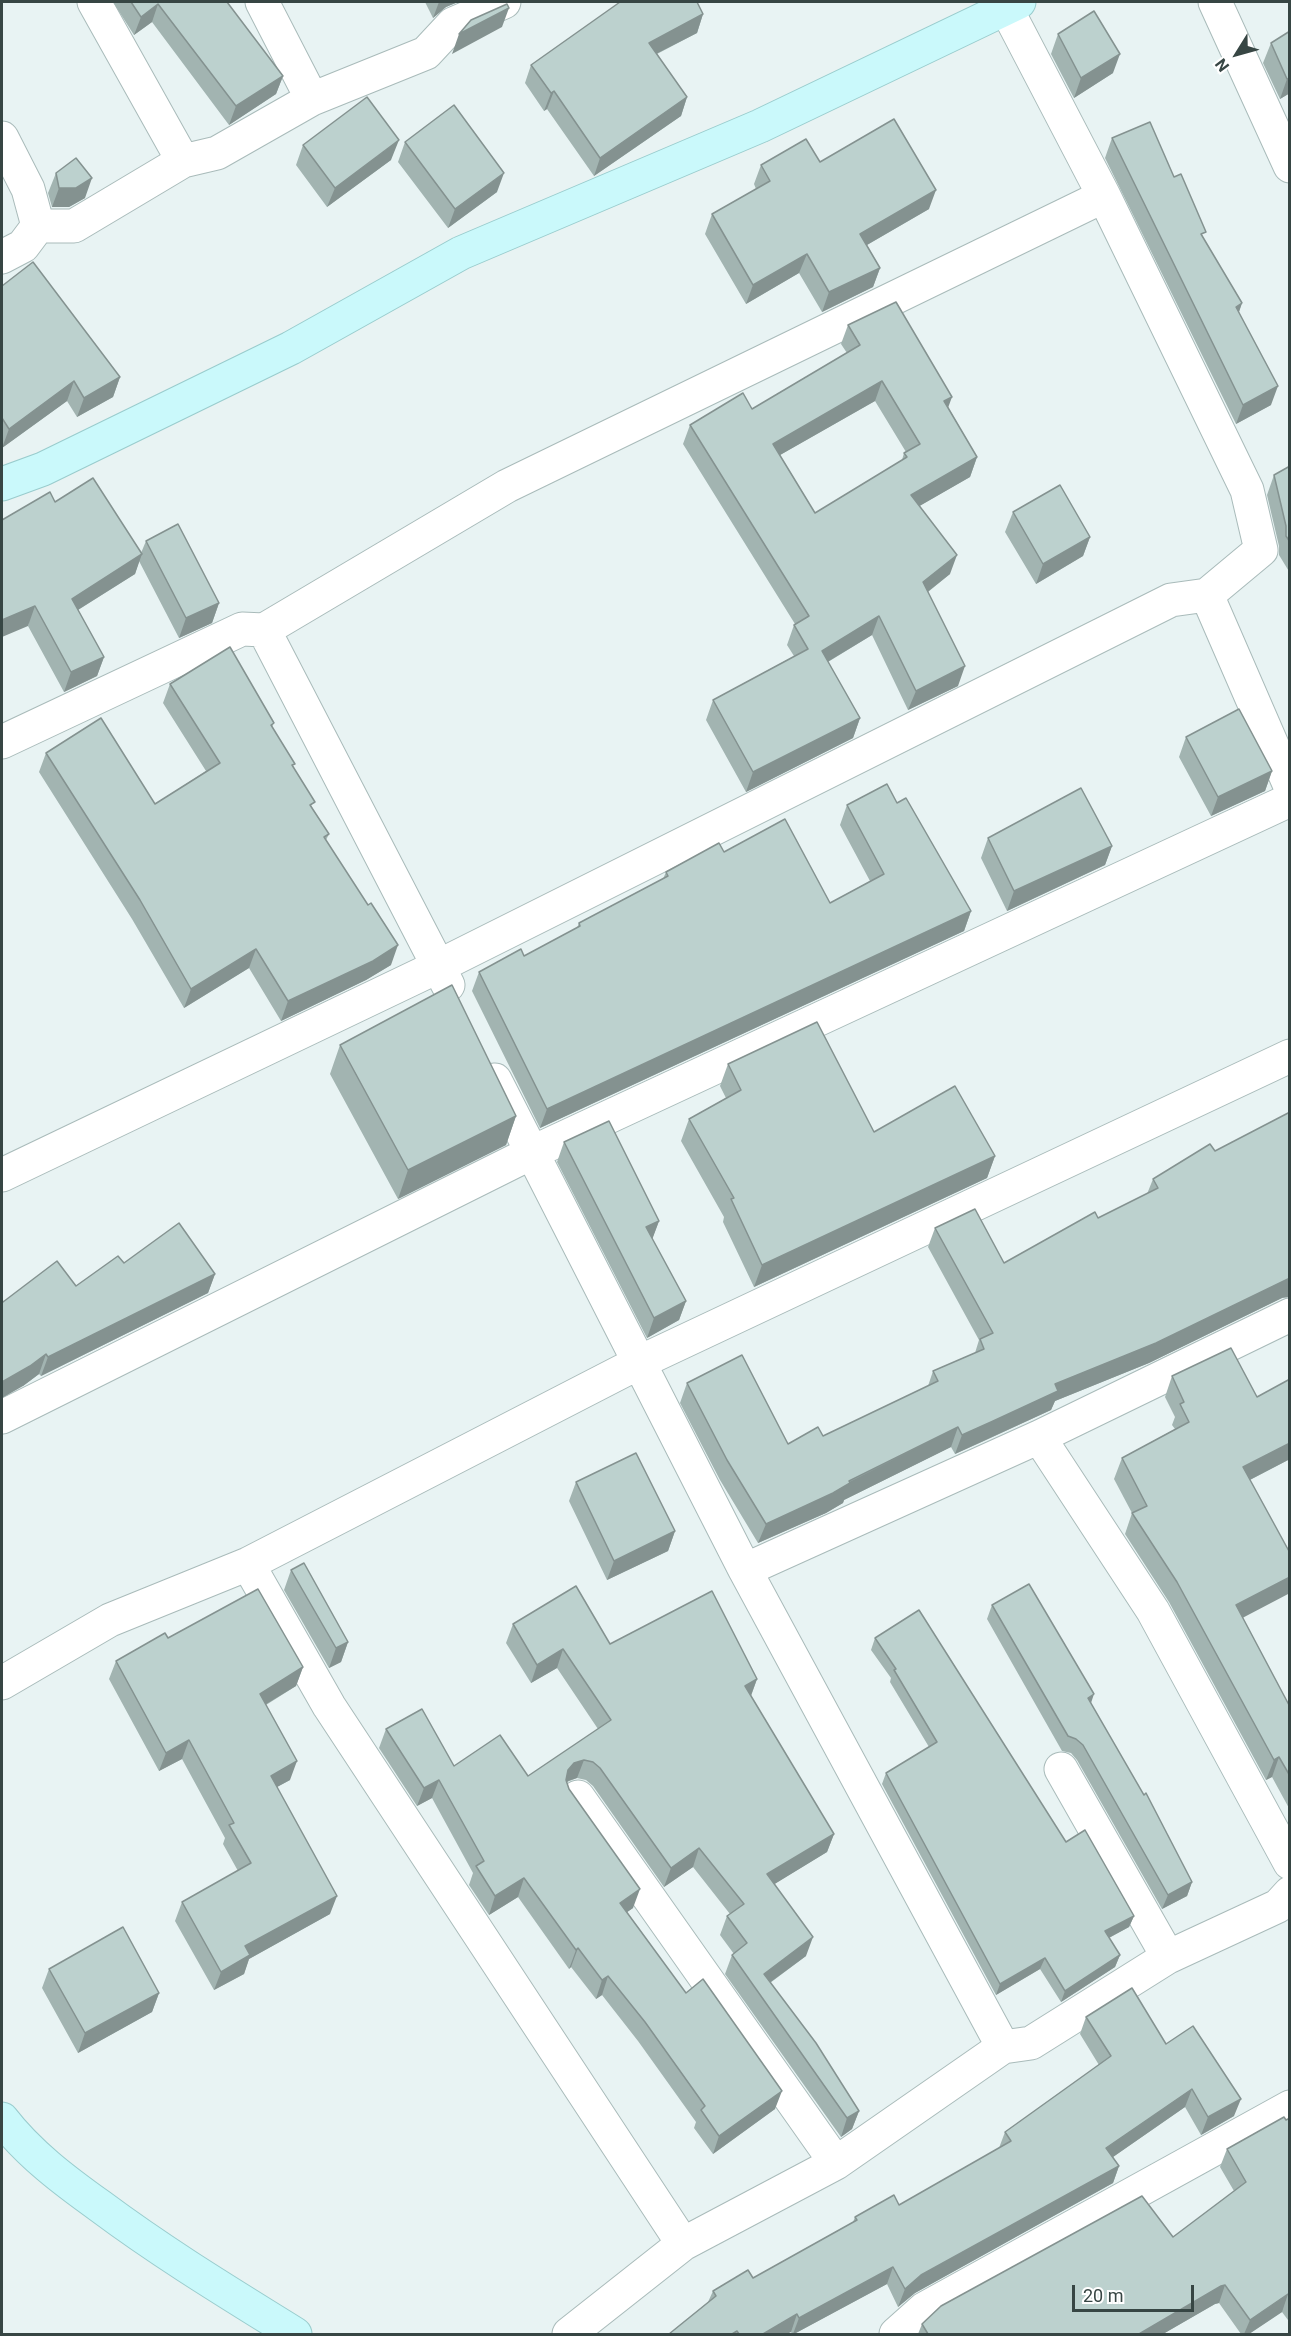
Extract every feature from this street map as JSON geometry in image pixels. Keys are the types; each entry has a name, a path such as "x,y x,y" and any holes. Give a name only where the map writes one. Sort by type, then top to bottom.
{"street":[{"path":"94,2 183,161"},
{"path":"262,2 312,99"},
{"path":"38,226 74,226 183,161 217,153 312,99 426,53 447,13 504,2"},
{"path":"1215,2 1290,166"},
{"path":"2,484 43,469 291,348 461,253 760,126 1013,4 1247,490 1261,550 1207,595 1171,600 439,966 2,1175"},
{"path":"2,138 28,189 38,226"},
{"path":"2,742 242,629 264,630 507,486 1104,196"},
{"path":"2,257 23,246 38,226"},
{"path":"1207,595 1290,786"},
{"path":"264,630 459,1008"},
{"path":"2,1418 531,1153 1290,800"},
{"path":"480,1049 745,1570 1003,2047"},
{"path":"2,1683 110,1620 248,1564 640,1362 1290,1056"},
{"path":"745,1570 1039,1437 1290,1316"},
{"path":"1039,1437 1153,1611 1290,1863"},
{"path":"248,1564 329,1706 683,2244"},
{"path":"1061,1769 1168,1958"},
{"path":"578,1797 836,2163"},
{"path":"569,2334 683,2244 836,2163 1003,2047 1031,2043 1168,1958 1278,1906 1290,1893"},
{"path":"896,2334 924,2309 1290,2108"},
{"path":"2,2119 15,2137 69,2183 161,2251 295,2334"}],"building":[{"path":"131,2 227,2 283,76 236,106 158,4 141,17"},
{"path":"620,2 697,2 703,14 649,43 687,97 600,158 554,91 551,93 531,65"},
{"path":"507,4 509,8 459,34 471,20"},
{"path":"1094,11 1120,54 1081,78 1058,34"},
{"path":"1290,31 1290,78 1287,79 1271,43"},
{"path":"367,97 399,140 335,188 303,145"},
{"path":"454,105 504,173 455,209 405,142"},
{"path":"894,119 936,190 860,234 880,268 829,292 807,254 753,285 712,214 770,181 761,165 806,139 820,162"},
{"path":"1150,122 1174,177 1181,174 1206,232 1201,234 1242,303 1236,307 1278,386 1243,405 1112,138"},
{"path":"76,158 92,178 76,188 59,188 56,173"},
{"path":"33,262 120,377 84,398 74,381 9,429 2,418 2,286"},
{"path":"896,302 952,397 944,401 977,457 911,495 957,555 923,582 965,666 916,691 879,616 822,651 860,718 753,772 713,700 808,649 794,625 809,616 690,425 743,393 752,409 860,345 848,325","holes":["882,381 920,444 904,453 907,457 815,513 773,444"]},
{"path":"1290,466 1290,542 1286,536 1286,526 1274,475"},
{"path":"93,478 142,554 72,599 104,657 71,672 35,606 2,620 2,520 50,492 55,502"},
{"path":"1060,485 1090,537 1043,564 1013,512"},
{"path":"178,524 219,603 186,618 146,541"},
{"path":"230,647 274,723 271,725 295,764 292,765 315,802 310,805 329,834 324,837 368,905 371,903 398,945 373,961 288,1001 256,949 191,989 140,900 46,753 101,718 155,804 220,763 170,684"},
{"path":"1239,709 1272,771 1218,797 1186,737"},
{"path":"887,784 897,803 906,798 971,911 547,1109 479,972 521,949 524,956 580,926 579,923 668,876 666,872 719,843 724,852 785,819 830,903 884,874 847,805"},
{"path":"1081,788 1112,846 1014,891 988,838"},
{"path":"452,985 516,1116 408,1170 340,1045"},
{"path":"817,1022 874,1132 955,1086 995,1156 762,1265 731,1199 734,1198 689,1119 741,1090 728,1064"},
{"path":"1290,1112 1290,1278 1156,1343 1055,1384 1058,1391 991,1422 962,1435 958,1427 849,1481 850,1483 833,1493 766,1524 727,1460 687,1383 742,1355 788,1444 818,1427 823,1436 938,1381 933,1371 984,1349 980,1339 993,1333 935,1228 975,1209 1004,1263 1095,1212 1098,1218 1158,1188 1153,1179 1210,1144 1215,1151"},
{"path":"609,1121 659,1221 646,1227 686,1301 654,1318 564,1142"},
{"path":"179,1223 215,1274 48,1357 46,1354 2,1382 2,1300 3,1302 57,1261 76,1286 118,1256 124,1263"},
{"path":"1231,1348 1257,1397 1290,1379 1290,1443 1243,1467 1290,1553 1290,1577 1236,1605 1290,1705 1290,1776 1279,1757 1274,1760 1177,1582 1132,1513 1147,1506 1122,1458 1189,1422 1180,1404 1184,1402 1172,1376"},
{"path":"636,1453 675,1531 614,1561 576,1482"},
{"path":"304,1563 348,1642 336,1648 291,1570"},
{"path":"1029,1584 1094,1694 1088,1698 1144,1795 1146,1793 1192,1882 1168,1895 1083,1745 1068,1736 992,1605"},
{"path":"576,1586 610,1644 712,1591 757,1679 745,1686 834,1834 767,1874 813,1937 764,1974 816,2043 859,2111 847,2118 732,1955 747,1943 727,1916 744,1904 699,1848 671,1868 600,1768 593,1762 584,1760 574,1763 568,1770 566,1780 569,1789 640,1889 620,1903 686,1993 703,1979 782,2091 719,2136 701,2110 705,2106 645,2022 608,1976 602,1980 578,1948 576,1950 524,1878 495,1896 476,1866 484,1861 439,1780 424,1788 386,1729 422,1709 454,1766 500,1735 528,1776 611,1720 563,1649 537,1665 513,1624"},
{"path":"258,1589 303,1667 260,1694 297,1761 271,1776 337,1896 245,1946 250,1955 221,1972 182,1902 251,1863 229,1825 234,1823 189,1740 166,1753 116,1661 165,1633 168,1638"},
{"path":"919,1610 1066,1842 1085,1830 1134,1916 1105,1931 1120,1955 1065,1991 1045,1958 1000,1984 886,1773 937,1742 894,1670 896,1669 875,1638"},
{"path":"123,1927 159,1993 85,2033 49,1969"},
{"path":"1132,1988 1166,2044 1193,2026 1241,2099 1208,2117 1192,2089 1106,2148 1119,2166 921,2275 905,2289 893,2267 799,2318 797,2314 763,2334 739,2334 737,2331 732,2334 669,2334 716,2296 713,2291 748,2270 753,2278 857,2220 855,2217 894,2195 899,2205 1011,2141 1005,2132 1111,2056 1086,2017"},
{"path":"1284,2117 1286,2120 1290,2118 1290,2296 1288,2294 1250,2320 1225,2285 1139,2334 928,2334 922,2324 941,2306 1142,2196 1173,2237 1246,2182 1227,2149"}]}
